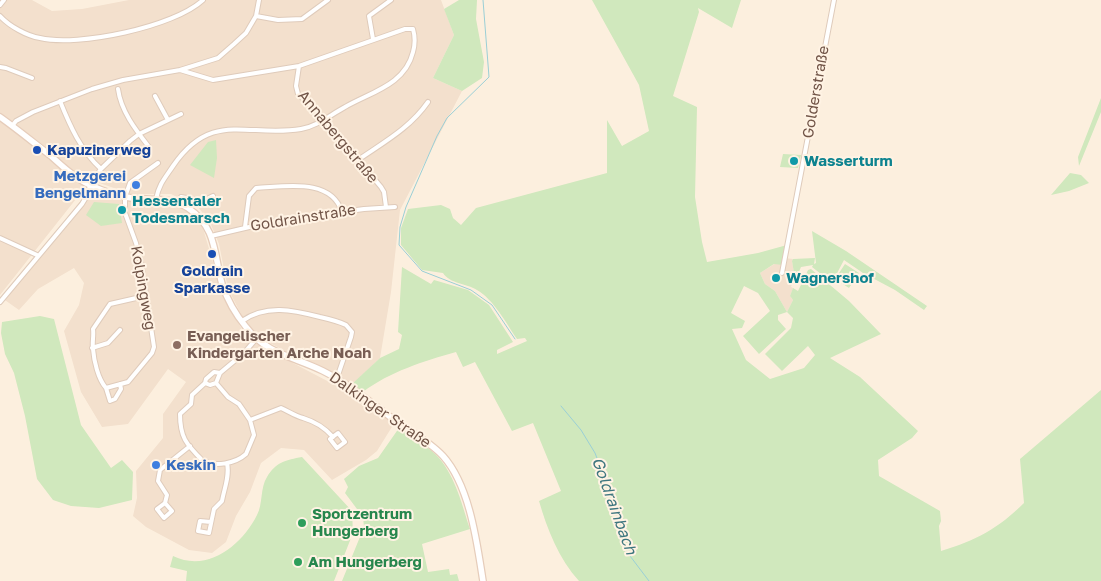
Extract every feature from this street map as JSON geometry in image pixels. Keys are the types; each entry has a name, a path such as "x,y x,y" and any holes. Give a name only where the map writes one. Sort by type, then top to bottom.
{"street":[{"path":"0,5 4,0"},
{"path":"0,16 18,29 38,38 58,41 101,37 156,24 176,17 203,0"},
{"path":"12,126 33,112 92,89 123,80 180,70 218,58 246,33 256,16 258,0"},
{"path":"256,16 278,20 302,20 328,0"},
{"path":"373,39 369,16 391,0"},
{"name":"Golderstraße","path":"782,273 834,0"},
{"path":"156,199 158,187 183,153 206,136 232,128 302,129 318,124 341,109 398,79 406,69 415,47 414,32 410,28 373,39 299,66 213,80 180,70"},
{"name":"Annabergstraße","path":"299,66 296,86 298,94 324,120 384,192 386,207"},
{"path":"0,67 32,78"},
{"path":"118,89 120,103 149,147"},
{"path":"155,96 168,120"},
{"path":"60,102 80,144 101,169"},
{"path":"358,160 409,125 428,102"},
{"path":"0,302 82,204 88,194 90,185 101,169 139,134 181,114"},
{"name":"Dalkinger Straße","path":"0,117 67,171 90,185 125,197 178,202 194,212 208,227 223,286 242,321 261,344 337,378 435,449 448,463 462,490 471,518 483,581"},
{"path":"125,197 130,183 158,163"},
{"path":"245,227 249,196 256,188 297,186 321,190 334,196 342,212"},
{"path":"178,202 180,197 204,201 213,196"},
{"name":"Kolpingweg","path":"120,384 121,388 115,399 110,401 106,388 120,384 128,382 152,353 154,347 138,252 125,213 125,197"},
{"name":"Goldrainstraße","path":"211,236 245,227 342,212 395,207"},
{"path":"0,238 38,255"},
{"path":"106,388 102,382 92,348 93,329 106,308 115,303 145,296"},
{"path":"242,321 246,318 277,309 301,312 346,324 352,332 351,338 337,378"},
{"path":"92,348 108,343 120,330"},
{"path":"205,383 210,385 216,383 220,373 244,353 256,339"},
{"path":"216,383 228,397 239,404 250,420 254,435 246,454 227,463 205,462 182,435 180,414 191,404 192,395 205,383 206,379 214,372 220,373"},
{"path":"250,420 280,408 309,419 324,428 333,437"},
{"path":"165,503 167,495 158,481 160,470 190,446"},
{"path":"211,522 214,509 222,502 227,483 227,463"}],"shaded area":[{"path":"0,0 32,0 52,11 82,9 129,0 441,0 454,35 433,78 462,91 400,210 391,292 380,358 351,386 251,333 228,289 219,244 210,222 198,207 171,194 131,194 91,180 0,295"},
{"path":"91,188 129,199 161,200 177,204 193,213 202,225 222,293 247,339 377,407 395,422 377,451 366,460 332,480 304,450 281,448 261,463 250,492 236,516 226,542 212,553 189,550 146,527 133,516 137,498 136,471 163,438 163,414 186,382 168,369 128,424 102,427 81,392 64,331 79,305 84,283 74,268 38,289 19,310 2,298"},
{"path":"784,258 793,259 794,273 787,276 793,281 790,296 793,300 787,312 775,291 765,284 760,273"}],"green space":[{"path":"459,0 477,0 476,19 484,62 482,78 462,91 433,78 454,35 444,9"},
{"path":"592,0 741,0 732,28 698,8 699,12 673,96 697,107 695,197 707,262 758,253 787,245 783,265 774,264 760,273 765,284 775,291 787,312 793,300 790,296 793,288 798,291 808,270 811,269 849,301 881,334 830,358 860,377 918,431 912,438 878,460 879,476 940,511 941,551 986,533 1005,520 1024,503 1020,459 1101,390 1101,581 579,581 565,563 554,543 539,501 561,491 533,423 512,431 475,362 463,367 456,352 419,363 395,373 363,392 352,384 380,358 399,349 402,335 398,332 402,267 431,284 434,280 468,290 489,305 513,342 497,350 497,354 527,341 525,338 517,339 504,319 483,294 446,277 443,273 422,270 401,245 401,228 408,209 441,205 450,209 453,218 461,225 476,208 607,173 607,120 622,146 649,131 639,85","holes":["744,286 758,293 770,311 743,336 759,354 786,329 778,320 778,315 787,312 793,318 791,328 765,354 782,371 808,346 815,355 804,368 770,379 746,360 732,329 742,328 745,321 731,313"]},
{"path":"1101,98 1101,112 1079,166 1078,157"},
{"path":"216,140 217,158 214,178 190,165 208,142"},
{"path":"783,154 801,155 798,168 780,167"},
{"path":"1070,173 1081,175 1089,183 1069,191 1051,195"},
{"path":"94,202 119,204 122,223 101,226 86,215"},
{"path":"812,231 846,251 927,306 924,310 895,290 863,273 844,260 835,277 830,281 812,267 813,265 801,267 795,281 793,281 787,276 794,273 793,259 815,258 814,264 816,263"},
{"path":"845,264 859,273 849,288 835,279"},
{"path":"40,316 54,319 81,425 111,468 122,460 133,472 132,500 99,508 71,506 53,500 37,479 25,416 14,373 5,354 1,333 2,322"},
{"path":"399,428 426,446 439,458 450,474 458,492 470,529 422,544 428,572 449,569 450,575 457,574 459,581 342,581 364,527 363,517 345,493 348,487 344,479 359,466 378,458"},
{"name":"Sportzentrum Hungerberg","path":"302,457 352,511 353,533 334,581 186,581 187,571 170,567 173,556 199,561 211,558 233,546 251,526 257,515 263,486 270,472 282,462"}],"waterway":[{"name":"Goldrainbach","path":"483,0 489,77 447,118 437,136 406,207 400,227 399,245 422,271 471,290 492,305 515,339"},
{"name":"Goldrainbach","path":"561,406 581,430 595,453 617,510 627,552 649,581"}],"place":[{"name":"Kapuzinerweg","path":"37,150"},
{"name":"Wasserturm","path":"794,161"},
{"name":"Metzgerei Bengelmann","path":"136,185"},
{"name":"Hessentaler Todesmarsch","path":"122,210"},
{"name":"Goldrain Sparkasse","path":"212,254"},
{"name":"Wagnershof","path":"776,278"},
{"name":"Evangelischer Kindergarten Arche Noah","path":"177,345"},
{"name":"Keskin","path":"156,465"},
{"name":"Sportzentrum Hungerberg","path":"302,523"},
{"name":"Am Hungerberg","path":"298,562"}]}
